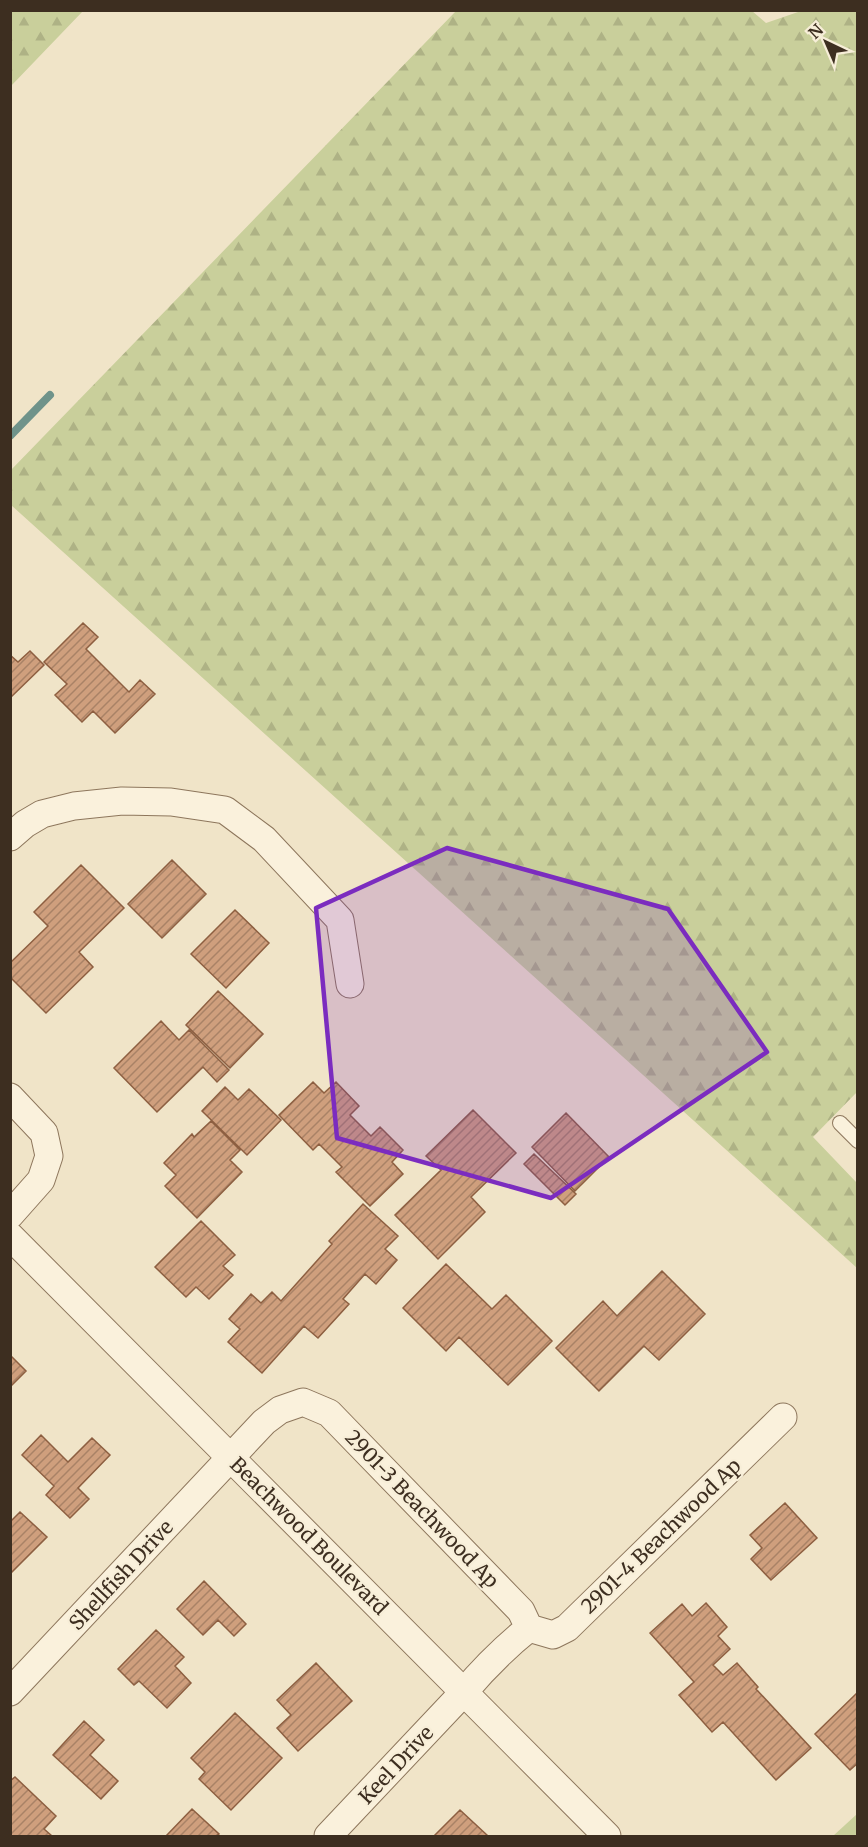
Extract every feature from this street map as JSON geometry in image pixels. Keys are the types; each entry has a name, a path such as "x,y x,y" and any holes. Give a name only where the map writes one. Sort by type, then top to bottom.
{"street":[{"path":"10,837 25,824 42,814 74,806 122,801 171,802 225,810 264,839 340,920 350,984"},
{"path":"10,1097 44,1133 49,1156 41,1180 10,1215"},
{"name":"Beachwood Boulevard","path":"10,1236 607,1836"},
{"name":"2901-3 Beachwood Ap","path":"231,1458 264,1422 280,1410 303,1402 329,1413 521,1611 530,1628"},
{"name":"2901-4 Beachwood Ap","path":"530,1628 553,1635 567,1628 783,1417"},
{"name":"Shellfish Drive","path":"10,1692 231,1458"},
{"path":"464,1693 483,1668 530,1628"},
{"name":"Keel Drive","path":"328,1836 464,1693"}],"lane":[{"path":"840,1123 858,1141"}],"highlighted area":[{"path":"447,848 668,909 767,1052 551,1198 337,1138 316,908"}],"green space":[{"path":"10,11 83,11 11,86"},
{"path":"456,11 752,11 766,23 801,11 857,11 858,1091 813,1137 857,1183 857,1268 11,505 11,470"},
{"path":"857,1814 857,1836 833,1836"}],"building":[{"path":"83,623 98,637 86,649 129,692 140,680 155,694 115,733 93,711 82,722 55,695 67,684 44,662"},
{"path":"30,651 44,665 10,698 10,655 18,662"},
{"path":"172,860 206,894 162,938 128,904"},
{"path":"81,865 124,908 79,952 93,967 46,1013 10,977 10,963 48,926 34,912"},
{"path":"235,910 269,943 226,988 191,954"},
{"path":"218,991 263,1034 230,1068 186,1025"},
{"path":"161,1021 179,1040 189,1030 229,1070 217,1082 203,1067 157,1112 114,1068"},
{"path":"313,1082 324,1093 336,1082 359,1106 350,1115 371,1136 380,1127 403,1150 392,1162 403,1174 370,1206 336,1172 342,1167 319,1144 313,1150 279,1115"},
{"path":"225,1087 238,1100 249,1089 281,1120 247,1155 202,1111"},
{"path":"473,1110 516,1153 471,1197 485,1212 438,1259 395,1215 441,1170 426,1156"},
{"path":"566,1113 609,1157 575,1191 532,1147"},
{"path":"211,1121 240,1150 230,1160 242,1172 197,1218 165,1186 176,1175 164,1163 192,1134 194,1137"},
{"path":"534,1154 576,1194 565,1205 524,1164"},
{"path":"363,1204 398,1236 385,1249 397,1260 376,1284 365,1274 343,1299 349,1304 318,1338 304,1326 262,1373 228,1342 240,1329 229,1319 251,1294 261,1303 272,1292 281,1301 332,1244 329,1241"},
{"path":"201,1221 235,1255 223,1266 233,1275 209,1299 196,1287 186,1297 155,1267"},
{"path":"446,1264 492,1309 506,1295 552,1341 508,1385 459,1337 446,1351 403,1308"},
{"path":"662,1271 705,1314 659,1360 644,1346 599,1391 556,1348 603,1301 617,1316"},
{"path":"10,1355 26,1371 10,1387"},
{"path":"41,1435 68,1462 92,1438 110,1455 78,1488 89,1499 70,1518 46,1495 54,1486 22,1455"},
{"path":"785,1503 817,1538 771,1580 751,1559 762,1548 750,1535"},
{"path":"20,1512 47,1537 10,1574 10,1522"},
{"path":"204,1581 246,1624 234,1636 218,1620 203,1635 177,1609"},
{"path":"706,1603 727,1627 718,1636 730,1649 713,1665 723,1675 737,1663 758,1687 756,1689 811,1748 776,1780 723,1722 712,1732 679,1695 694,1682 650,1633 682,1604 692,1616"},
{"path":"156,1630 184,1657 175,1666 191,1683 167,1708 139,1681 134,1685 118,1669"},
{"path":"316,1663 352,1701 298,1751 277,1728 291,1715 277,1700"},
{"path":"858,1692 858,1763 850,1770 815,1734"},
{"path":"235,1713 282,1758 231,1810 199,1779 205,1772 191,1758"},
{"path":"84,1721 104,1740 90,1755 118,1781 101,1799 53,1755"},
{"path":"15,1777 56,1816 44,1829 52,1836 10,1836 10,1781"},
{"path":"192,1809 219,1834 216,1836 166,1836"},
{"path":"460,1810 488,1836 434,1836"}],"waterway":[{"path":"10,436 50,395"}]}
